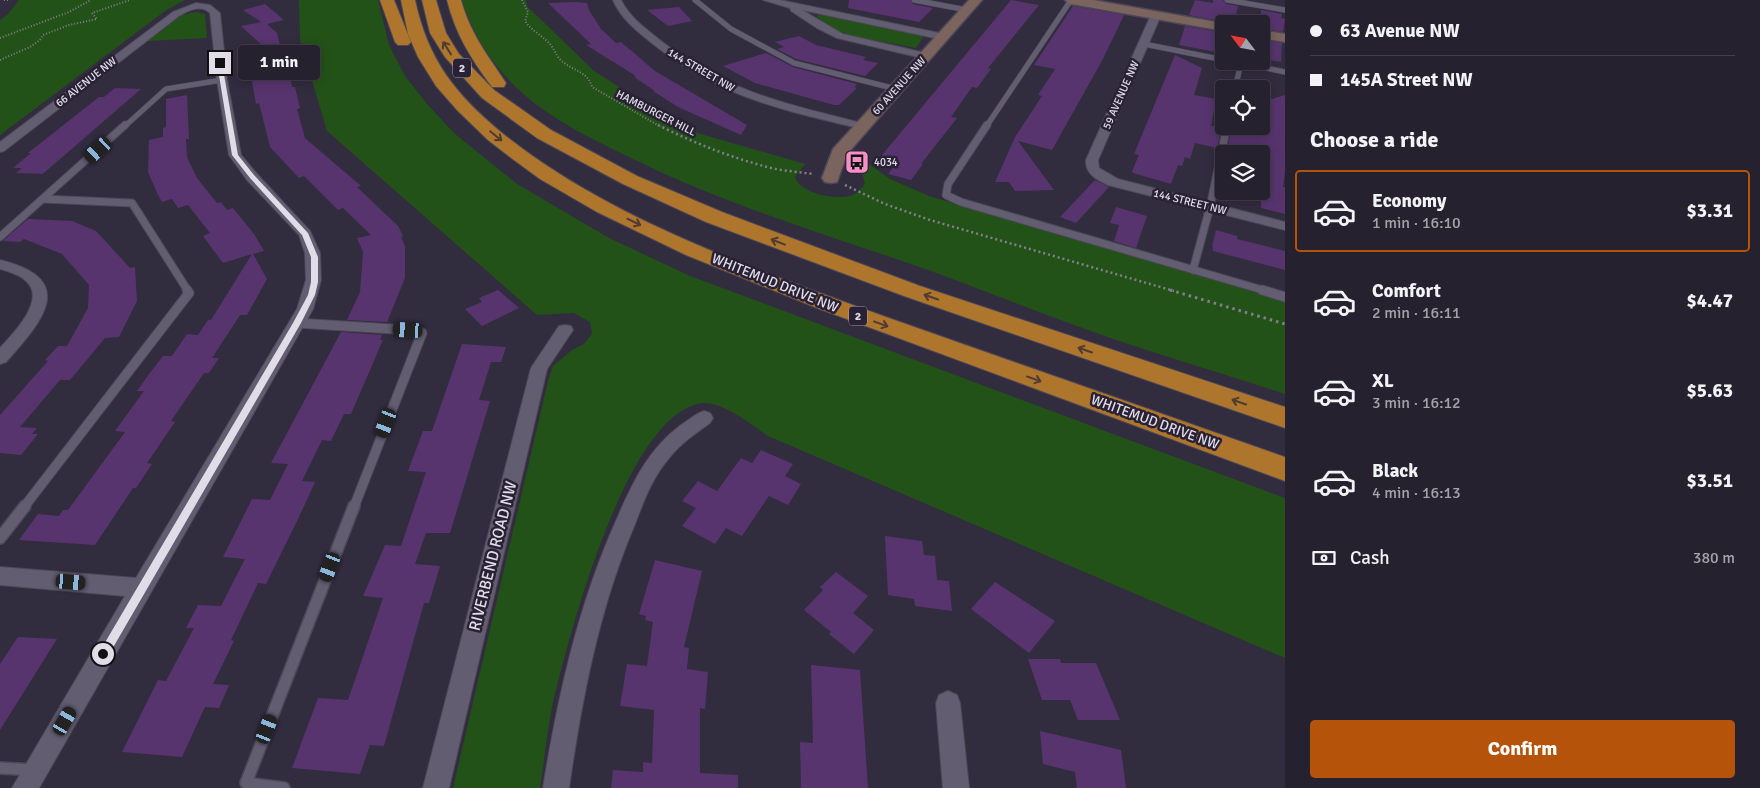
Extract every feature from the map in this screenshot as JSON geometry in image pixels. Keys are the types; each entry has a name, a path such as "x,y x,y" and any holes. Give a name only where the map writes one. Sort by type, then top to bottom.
{"highway":[{"path":"388,0 411,63 461,103"},
{"name":"WHITEMUD DRIVE NW","path":"408,0 420,46 432,68 461,103 496,136 556,179 608,210 675,242 808,298 1285,469"},
{"name":"2","path":"429,0 438,33 453,57 488,94 520,118 571,150 614,172 722,220 912,290 1285,418"},
{"path":"454,0 459,22 468,42 499,84 520,118"}],"street":[{"name":"144 STREET NW","path":"617,0 627,17 654,40 680,59 724,85 765,101 862,126"},
{"path":"767,0 944,36"},
{"path":"1071,0 1215,26"},
{"path":"786,4 820,26 840,36 926,56"},
{"name":"60 AVENUE NW","path":"832,178 836,157 972,5"},
{"name":"66 AVENUE NW","path":"0,148 183,10 198,6 207,7 214,12 222,80"},
{"name":"59 AVENUE NW","path":"1097,174 1093,169 1092,160 1156,15"},
{"path":"1270,36 1285,38"},
{"path":"31,779 297,323 311,295 315,282 316,269 311,245 298,225 252,177 235,155 222,80"},
{"name":"144 STREET NW","path":"1097,174 1118,184 1285,226"},
{"path":"0,264 24,272 38,286 41,302 38,313 30,326 0,358"},
{"name":"RIVERBEND ROAD NW","path":"436,788 539,368 565,330"},
{"path":"556,788 565,727 577,668 591,616 622,528 657,458 678,437 704,418"},
{"path":"0,576 142,588"},
{"path":"948,702 956,788"}],"lane":[{"path":"695,0 731,29 794,63 896,89"},
{"path":"914,0 972,5"},
{"path":"1071,0 948,184 946,195 961,202 1285,297"},
{"path":"1227,0 1285,10"},
{"path":"1144,44 1215,58"},
{"path":"1270,69 1285,72"},
{"path":"0,237 166,89 222,80"},
{"path":"1193,270 1210,207 1225,135"},
{"path":"0,538 189,293 132,204 44,199"},
{"path":"284,788 246,783 422,333 408,330 297,323"},
{"path":"0,768 31,779"}],"path":[{"path":"0,38 69,12 91,0"},
{"path":"0,60 28,48 40,41 43,35 97,19 92,13 130,0"},
{"name":"HAMBURGER HILL","path":"522,0 528,12 525,21 529,27 548,42 562,62 574,67 590,79 592,87 625,110 684,138 728,154 769,167 832,178"},
{"path":"832,178 858,193 954,226 1285,324"}],"green space":[{"path":"19,0 185,0 165,11 0,135 0,20 8,14"},
{"path":"299,0 378,0 389,45 405,76 427,104 455,134 517,184 609,238 690,276 1285,498 1285,658 768,436 724,408 706,403 697,404 671,419 647,448 624,488 604,533 573,627 554,698 540,788 453,788 548,381 553,366 572,350 584,344 592,334 590,322 574,313 537,315 327,131 300,40"},
{"path":"462,0 526,0 527,6 594,71 687,130 805,164 795,177 804,188 820,195 846,197 858,192 865,184 862,173 866,162 890,179 929,196 1285,301 1285,394 1093,332 928,270 768,215 665,174 631,158 563,122 541,108 515,86 483,47"},
{"path":"196,12 205,14 207,38 148,41 182,15"},
{"path":"821,14 919,34 923,37 916,48 852,36 830,28 816,16"}],"building":[{"path":"849,0 910,0 913,4 933,8 919,22 848,8"},
{"path":"1011,0 1039,5 988,68 991,69 977,88 972,87 951,117 957,118 921,164 923,164 911,180 888,174 894,166 877,161"},
{"path":"1195,0 1213,3 1213,0 1223,0 1226,4 1238,6 1236,15 1215,15 1215,20 1189,15"},
{"path":"548,3 587,3 589,10 601,29 616,43 621,42 655,71 747,125 741,135 678,107 653,91 655,91 634,77 636,76 586,45 591,44"},
{"path":"265,4 284,20 267,24 277,33 289,81 291,81 292,87 295,87 300,108 297,109 305,138 361,186 357,187 398,226 403,236 401,237 405,246 405,278 387,322 347,320 360,292 363,252 357,238 371,235 343,208 338,210 304,176 299,178 270,147 259,103 256,104 246,48 265,48 241,26 261,22 243,10"},
{"path":"1073,6 1124,15 1103,59 1052,150 1018,141 1054,190 1015,191 1009,182 995,182 1015,137 1042,96 1038,95 1055,69 1034,65"},
{"path":"679,7 692,21 668,26 647,10"},
{"path":"1261,10 1282,14 1281,18 1285,19 1283,32 1270,30 1270,15 1261,15"},
{"path":"1185,26 1215,31 1215,52 1179,45"},
{"path":"799,36 816,45 866,57 863,60 878,63 865,76 796,59 777,49 784,47 775,42"},
{"path":"1270,41 1282,43 1281,62 1270,60"},
{"path":"766,53 793,67 857,84 854,87 857,88 839,105 834,105 755,83 723,66"},
{"path":"1175,55 1202,68 1194,95 1215,99 1211,126 1215,126 1215,135 1220,135 1218,145 1215,145 1215,148 1195,143 1190,159 1185,157 1182,166 1178,165 1171,184 1133,173 1132,171 1139,155 1134,154"},
{"path":"115,88 141,89 45,172 42,174 16,173 22,168 13,168 31,153 28,153 99,97 104,97"},
{"path":"187,95 189,139 186,139 187,157 197,178 217,203 221,202 227,210 233,208 254,234 264,251 253,254 267,279 247,315 240,315 212,358 219,358 209,373 204,373 171,421 175,422 147,463 152,464 136,488 133,488 95,545 19,540 38,514 59,516 63,510 68,510 125,432 115,431 144,391 137,391 149,374 163,356 172,356 187,334 198,335 208,320 211,320 252,254 223,263 203,236 210,233 188,205 178,208 172,199 162,202 148,172 149,140 163,137 163,128 166,127 166,99"},
{"path":"1285,95 1285,171 1283,187 1285,187 1285,214 1261,208 1261,200 1270,200 1270,145 1228,145 1230,135 1270,135 1270,98"},
{"path":"1095,180 1109,187 1076,223 1060,217"},
{"path":"1116,207 1147,216 1136,248 1114,241 1119,225 1110,223"},
{"path":"28,219 72,221 96,231 130,268 135,267 137,301 119,337 105,338 70,380 60,380 20,427 37,428 32,434 38,434 21,455 0,453 0,415 48,361 45,360 58,346 67,346 88,308 89,285 62,254 24,239 20,242 3,241"},
{"path":"1216,230 1237,236 1237,239 1285,251 1285,270 1213,251 1212,247"},
{"path":"498,290 519,308 482,326 465,309 482,302 479,298"},
{"path":"341,332 382,335 380,340 383,340 351,414 344,414 331,441 322,440 302,481 315,482 266,584 258,583 231,640 234,641 213,684 229,685 219,708 205,707 182,757 122,752 158,680 166,681 194,628 186,628 198,605 221,606 245,559 223,557 252,499 270,500 288,464 271,463"},
{"path":"462,344 506,347 501,362 491,362 479,400 490,401 450,533 426,533 415,564 440,566 429,603 424,603 384,746 370,745 360,774 292,768 318,698 348,700 383,598 363,596 385,545 401,546 426,472 408,471 423,431 432,431"},
{"path":"761,450 793,464 785,476 801,484 788,505 769,496 742,536 726,528 715,544 682,526 696,508 682,501 698,481 717,491 741,458 752,463"},
{"path":"885,536 922,541 924,555 935,556 937,580 949,581 952,611 915,606 914,599 888,595"},
{"path":"655,560 702,571 684,647 689,648 687,669 708,672 705,709 700,708 700,773 738,775 738,788 611,788 613,770 643,772 643,762 652,763 654,710 620,706 627,664 647,666 653,622 645,620 646,616 639,614"},
{"path":"836,572 868,596 853,613 874,630 854,654 829,634 831,632 804,610 823,590 820,587"},
{"path":"995,582 1055,621 1029,653 971,609"},
{"path":"18,637 57,639 0,730 0,664"},
{"path":"1028,659 1060,659 1061,663 1096,663 1120,720 1078,720 1070,700 1042,700"},
{"path":"811,665 860,670 868,788 801,788 800,742 813,743"},
{"path":"1040,731 1121,750 1126,788 1077,788 1075,772 1043,764"}],"place":[{"name":"4034","path":"857,162"}],"route":[{"path":"103,654 305,309 315,282 316,269 314,257 311,245 305,234 252,177 235,155 220,63"}]}
